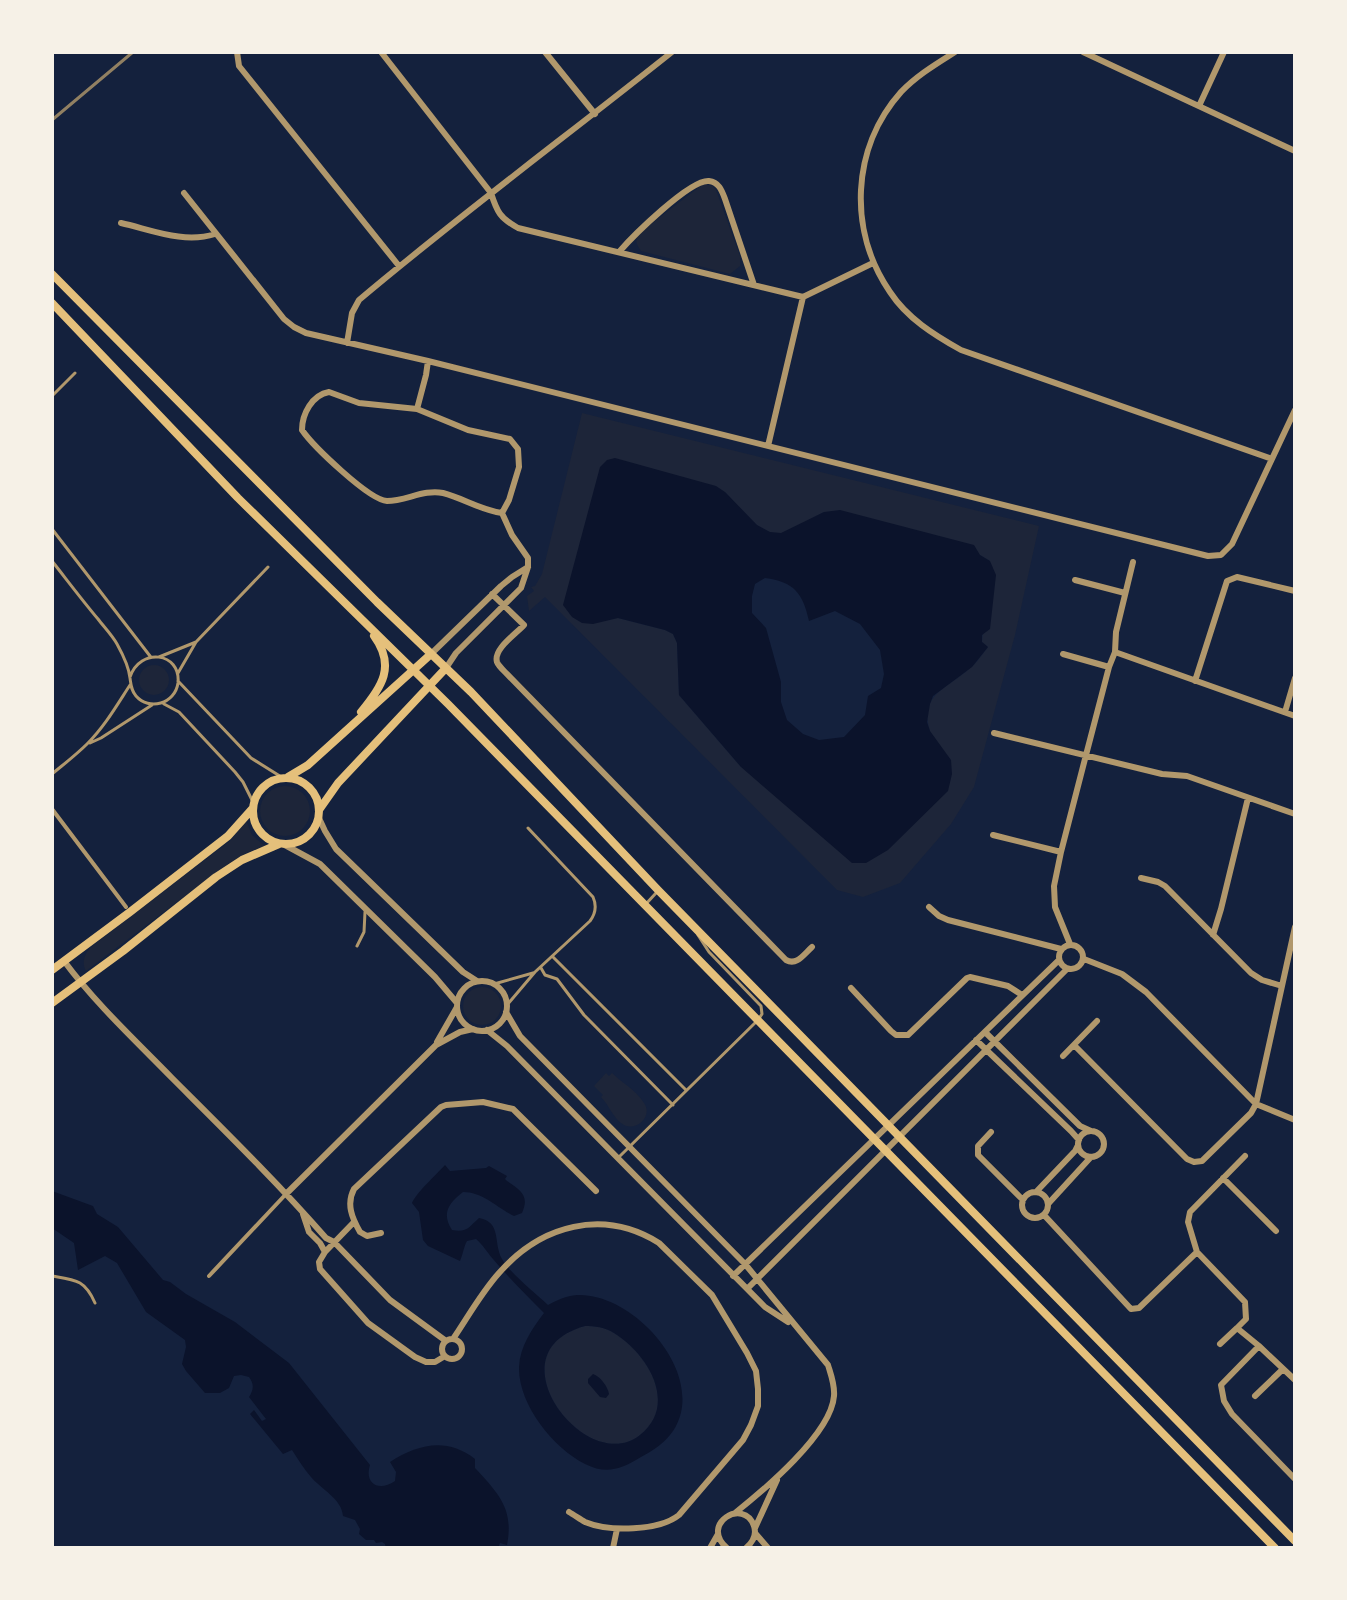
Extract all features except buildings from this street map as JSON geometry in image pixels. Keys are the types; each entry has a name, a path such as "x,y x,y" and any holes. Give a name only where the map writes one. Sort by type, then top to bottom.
{"main road":[{"path":"52,274 377,602 471,692 658,890 1295,1541"},
{"path":"52,303 238,498 354,610 1275,1548"},
{"path":"351,725 377,692 385,667 381,647 354,610"},
{"path":"52,970 228,836 253,806 265,785 308,765 431,654"},
{"path":"52,1003 242,860 305,838 314,828 318,814 338,783 446,668"},
{"path":"285,778 299,781 309,788 315,796 318,814"},
{"path":"253,806 254,822 259,831 281,844"}],"street":[{"path":"237,52 239,66 399,266"},
{"path":"381,52 491,193 497,212 518,228 803,297 873,263"},
{"path":"545,52 595,114"},
{"path":"347,343 349,323 359,300 672,52"},
{"path":"955,52 900,93 877,126 864,160 861,220 873,263 890,293 932,334 961,350 1272,459"},
{"path":"1083,52 1295,151"},
{"path":"1199,106 1224,52"},
{"path":"619,252 636,233 688,189 698,182 711,181 720,188 725,199 754,285"},
{"path":"184,193 284,319 306,333 1208,556 1221,555 1232,544 1295,410"},
{"path":"121,223 184,238 215,234"},
{"path":"768,446 803,297"},
{"path":"417,409 428,361"},
{"path":"324,393 333,393 359,403 417,409 468,430 514,442 518,449 519,467 502,513 433,492 389,501 378,499 352,480 302,430 307,410 316,398 324,393"},
{"path":"446,668 456,653 521,588 528,567 527,556 512,535 502,513"},
{"path":"1133,562 1116,632 1115,652 1061,852 1053,897 1055,907 1070,944 1080,948 1084,959 1122,974 1146,992 1256,1104 1295,1120"},
{"path":"431,654 492,594 528,567"},
{"path":"1195,681 1227,581 1237,577 1295,591"},
{"path":"1075,580 1125,593"},
{"path":"492,594 524,625 498,652 496,659 505,672 786,960 795,962 812,947"},
{"path":"1115,652 1295,716"},
{"path":"1063,654 1109,667"},
{"path":"1285,712 1295,678"},
{"path":"994,733 1162,774 1185,775 1295,814"},
{"path":"1213,935 1248,798"},
{"path":"52,809 126,907"},
{"path":"318,814 336,849 463,972 477,981 494,984 504,993 507,1009 520,1036 745,1264 792,1325 828,1365 834,1397 826,1421 778,1477 735,1513 723,1519 710,1548"},
{"path":"993,835 1061,852"},
{"path":"281,844 320,864 364,906 435,977 457,1005 461,1019 473,1029"},
{"path":"1141,878 1165,886 1251,973 1282,986"},
{"path":"929,907 948,920 1061,949"},
{"path":"1074,1045 1187,1159 1202,1161 1251,1113 1256,1104 1295,927"},
{"path":"1067,969 1059,960 1059,954 1070,944"},
{"path":"747,1289 1067,969 1078,968 1084,959"},
{"path":"733,1276 1059,960"},
{"path":"64,961 122,1029 256,1161 326,1238 334,1242 390,1300 449,1340 460,1343 461,1353 452,1359 445,1356 442,1347 449,1340 500,1272 528,1247 548,1234 570,1226 593,1223 616,1226 649,1237 712,1295 756,1371 758,1406 743,1440 672,1520 657,1525 617,1529 586,1522 569,1512"},
{"path":"851,988 891,1031 902,1036 908,1035 967,978 1008,986 1022,995"},
{"path":"436,1045 463,990 477,981"},
{"path":"209,1276 286,1194 436,1045 460,1032 487,1030 499,1024 507,1009"},
{"path":"1063,1056 1097,1021"},
{"path":"487,1030 507,1046 765,1307 792,1325"},
{"path":"985,1032 1080,1126 1100,1134 1105,1144 1101,1153 1091,1157 1048,1204 1044,1215 1030,1218 1024,1213 1023,1200 1036,1192 1075,1151 1083,1134 1091,1131"},
{"path":"976,1040 1077,1137 1082,1154 1091,1157"},
{"path":"381,1233 364,1235 360,1232 354,1222 350,1201 354,1189 441,1107 450,1105 483,1102 513,1109 596,1191"},
{"path":"991,1132 978,1146 978,1155 1023,1200"},
{"path":"1220,1344 1246,1319 1245,1302 1197,1252 1188,1222 1190,1212 1245,1156"},
{"path":"1223,1178 1276,1231"},
{"path":"1036,1192 1042,1194 1048,1204"},
{"path":"302,1210 309,1232 325,1252"},
{"path":"1044,1215 1131,1309 1139,1308 1197,1252"},
{"path":"354,1222 325,1252 319,1262 320,1269 368,1323 415,1357 435,1362 445,1356"},
{"path":"1237,1328 1295,1380"},
{"path":"1259,1346 1221,1385 1224,1401 1232,1414 1295,1479"},
{"path":"1255,1396 1283,1369"},
{"path":"746,1548 752,1542 778,1477"},
{"path":"735,1513 752,1522 768,1548"},
{"path":"613,1548 617,1529"},
{"path":"718,1533 720,1541 727,1548"}],"lane":[{"path":"52,396 75,373"},
{"path":"52,529 151,657"},
{"path":"52,561 117,644 130,677 130,685 138,698 153,704"},
{"path":"177,674 196,642 268,567"},
{"path":"130,677 137,663 196,642"},
{"path":"87,744 173,695 177,674 169,662 158,657"},
{"path":"178,681 251,758 285,778"},
{"path":"52,774 87,744 130,685"},
{"path":"162,703 179,712 235,772 253,806"},
{"path":"507,1009 535,972 594,915 593,897 528,828"},
{"path":"645,905 658,890"},
{"path":"357,946 366,925 364,906"},
{"path":"618,1158 762,1014 761,1006 709,952 692,925"},
{"path":"553,957 687,1091"},
{"path":"540,968 545,975 557,979 584,1015 673,1105"},
{"path":"494,984 535,972"},
{"path":"52,1276 81,1283 89,1290 95,1303"}],"shaded area":[{"path":"703,184 716,190 740,256 740,266 730,274 641,251 636,241 638,234"},
{"path":"582,413 1039,526 1015,635 974,787 951,824 900,883 863,897 837,890 545,597 529,611 527,596 534,591 531,587 535,586 542,574","holes":["725,492 766,531 782,533 824,512 980,555 990,561 982,642 988,647 973,665 932,700 927,718 930,731 741,767 679,695 677,643 673,634 618,618"]},
{"path":"615,458 716,486 757,525 770,532 781,533 824,512 840,510 974,545 980,555 990,561 996,575 990,629 982,635 982,642 988,647 972,667 933,696 930,704 927,722 930,731 951,760 948,791 888,850 866,863 852,863 741,767 679,695 677,643 673,634 618,618 593,624 582,623 572,617 563,605 600,467 607,460","holes":["765,578 783,582 796,590 809,621 835,611 860,624 880,650 884,674 881,688 868,696 865,715 844,737 819,740 803,734 787,720 781,702 781,682 766,628 752,613 755,584"]},
{"path":"154,665 165,669 169,680 165,691 154,695 143,691 139,680 143,669"},
{"path":"285,786 303,793 310,811 303,829 285,836 267,829 260,811 267,793"},
{"path":"246,820 252,835 265,846 246,853 222,868 86,971 84,958 91,947 231,840"},
{"path":"482,987 496,992 501,1006 496,1020 482,1025 468,1020 463,1006 468,992"},
{"path":"606,1073 609,1076 612,1073 644,1103 645,1118 637,1125 626,1126 618,1120 594,1086"},
{"path":"445,1165 450,1171 489,1166 507,1176 505,1179 520,1190 525,1202 522,1213 514,1216 483,1197 463,1192 448,1209 447,1218 452,1230 464,1230 479,1218 486,1220 494,1229 499,1253 505,1264 548,1305 577,1295 600,1298 622,1308 644,1324 662,1344 675,1366 682,1390 681,1413 670,1435 660,1445 627,1465 600,1469 573,1457 540,1423 524,1396 519,1367 524,1345 544,1313 476,1239 467,1241 460,1261 428,1246 423,1240 419,1212 412,1203","holes":["585,1326 607,1329 626,1342 647,1366 658,1394 657,1409 651,1423 640,1435 618,1444 596,1440 574,1426 557,1406 546,1383 546,1360 558,1340"]},
{"path":"52,1191 93,1206 97,1214 118,1227 163,1280 235,1322 289,1363 370,1465 369,1477 374,1484 384,1486 395,1481 396,1472 390,1462 422,1447 454,1448 475,1459 475,1468 503,1503 508,1521 507,1545 500,1543 498,1548 386,1548 382,1542 366,1540 359,1534 355,1520 343,1516 339,1504 311,1477 292,1450 283,1454 250,1414 254,1410 262,1421 266,1419 249,1397 253,1387 249,1377 234,1376 229,1388 220,1393 205,1393 182,1364 185,1340 146,1312 117,1263 105,1256 78,1270 74,1243 52,1228"},
{"path":"585,1326 607,1329 626,1342 647,1366 658,1394 657,1409 651,1423 640,1435 618,1444 596,1440 574,1426 557,1406 546,1383 546,1360 558,1340"},
{"path":"593,1374 607,1388 609,1394 606,1398 600,1397 588,1383"}],"railway":[{"path":"52,120 133,52"}]}
